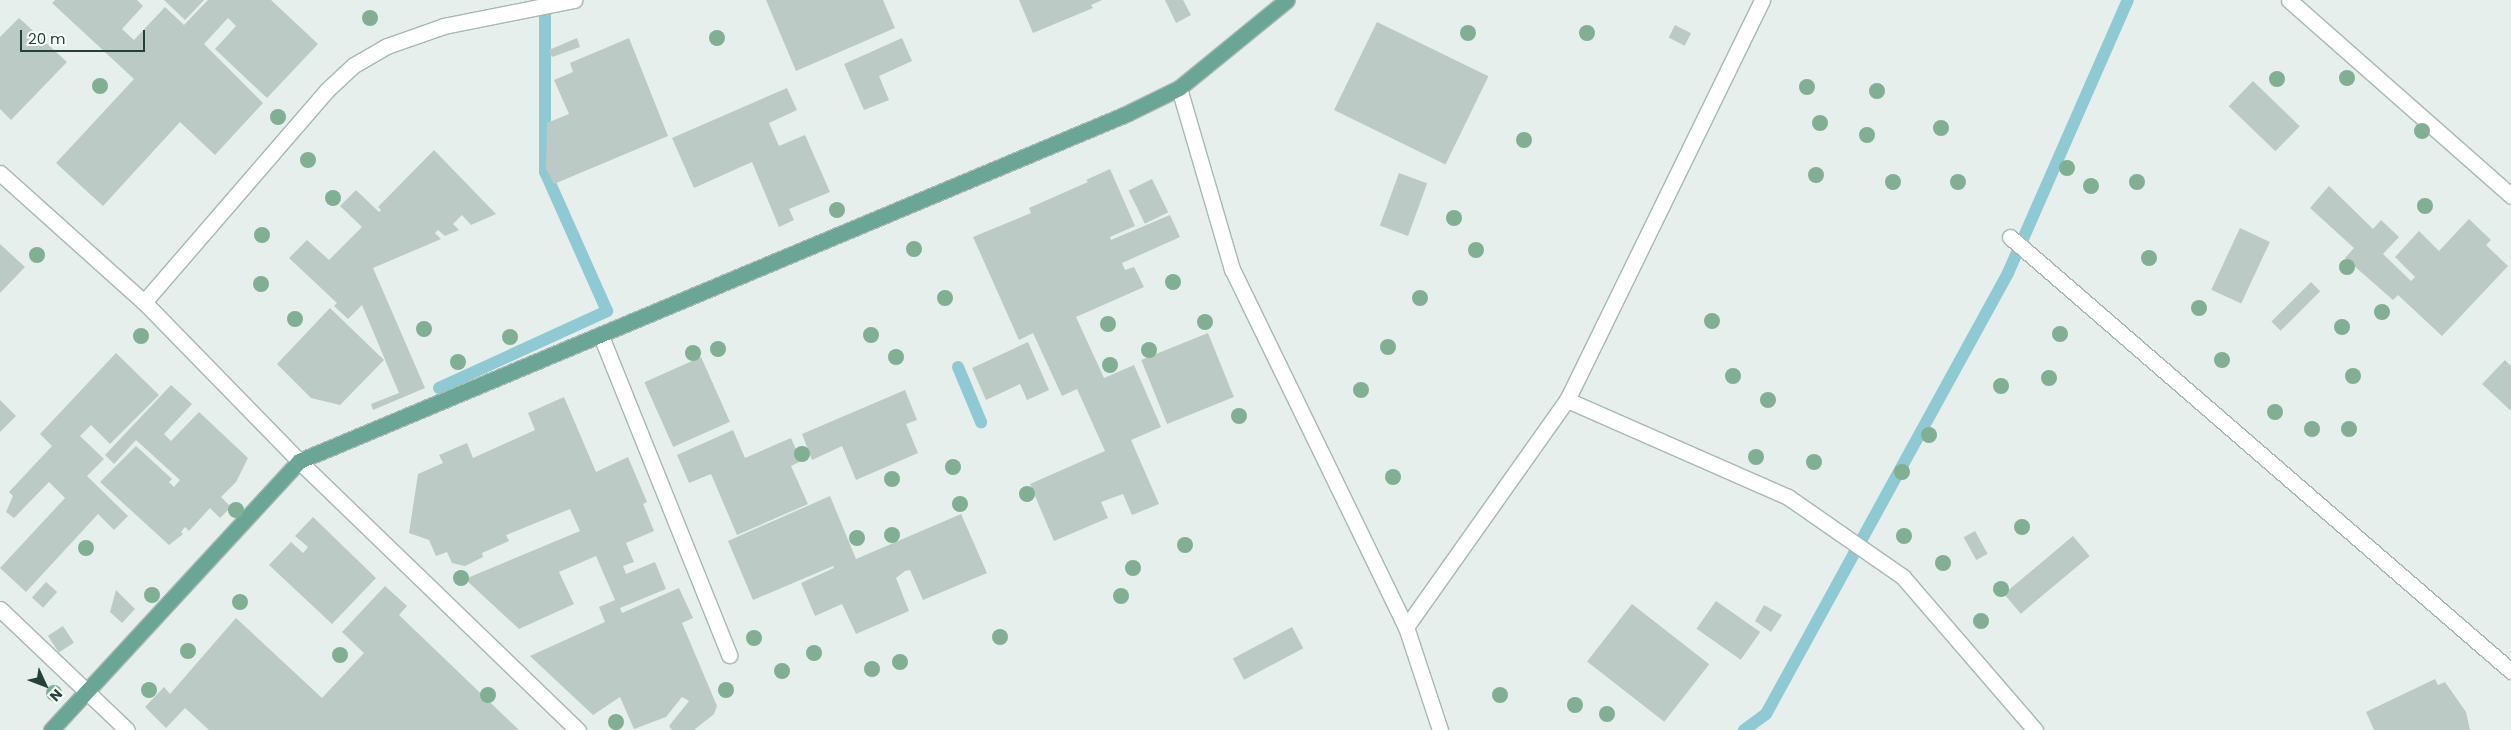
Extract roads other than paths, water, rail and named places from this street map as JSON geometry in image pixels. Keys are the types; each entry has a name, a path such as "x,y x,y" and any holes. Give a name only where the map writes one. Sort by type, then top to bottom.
{"main road":[{"path":"51,730 299,461 601,336 1126,114 1178,88 1287,0"}],"street":[{"path":"144,302 327,90 354,65 387,46 444,26 574,0"},
{"path":"1406,627 1567,400 1762,0"},
{"path":"2289,0 2511,196"},
{"path":"1178,88 1232,269 1406,627 1440,730"},
{"path":"0,174 144,302 299,461 578,730"},
{"path":"2010,237 2511,671"},
{"path":"601,336 729,655"},
{"path":"1567,400 1788,497 1903,577 2035,730"},
{"path":"0,609 85,693 127,730"}],"waterway":[{"path":"439,388 607,311 545,172 545,0"},
{"path":"1744,730 1766,714 2008,273 2128,0"},
{"path":"958,367 981,422"}]}
